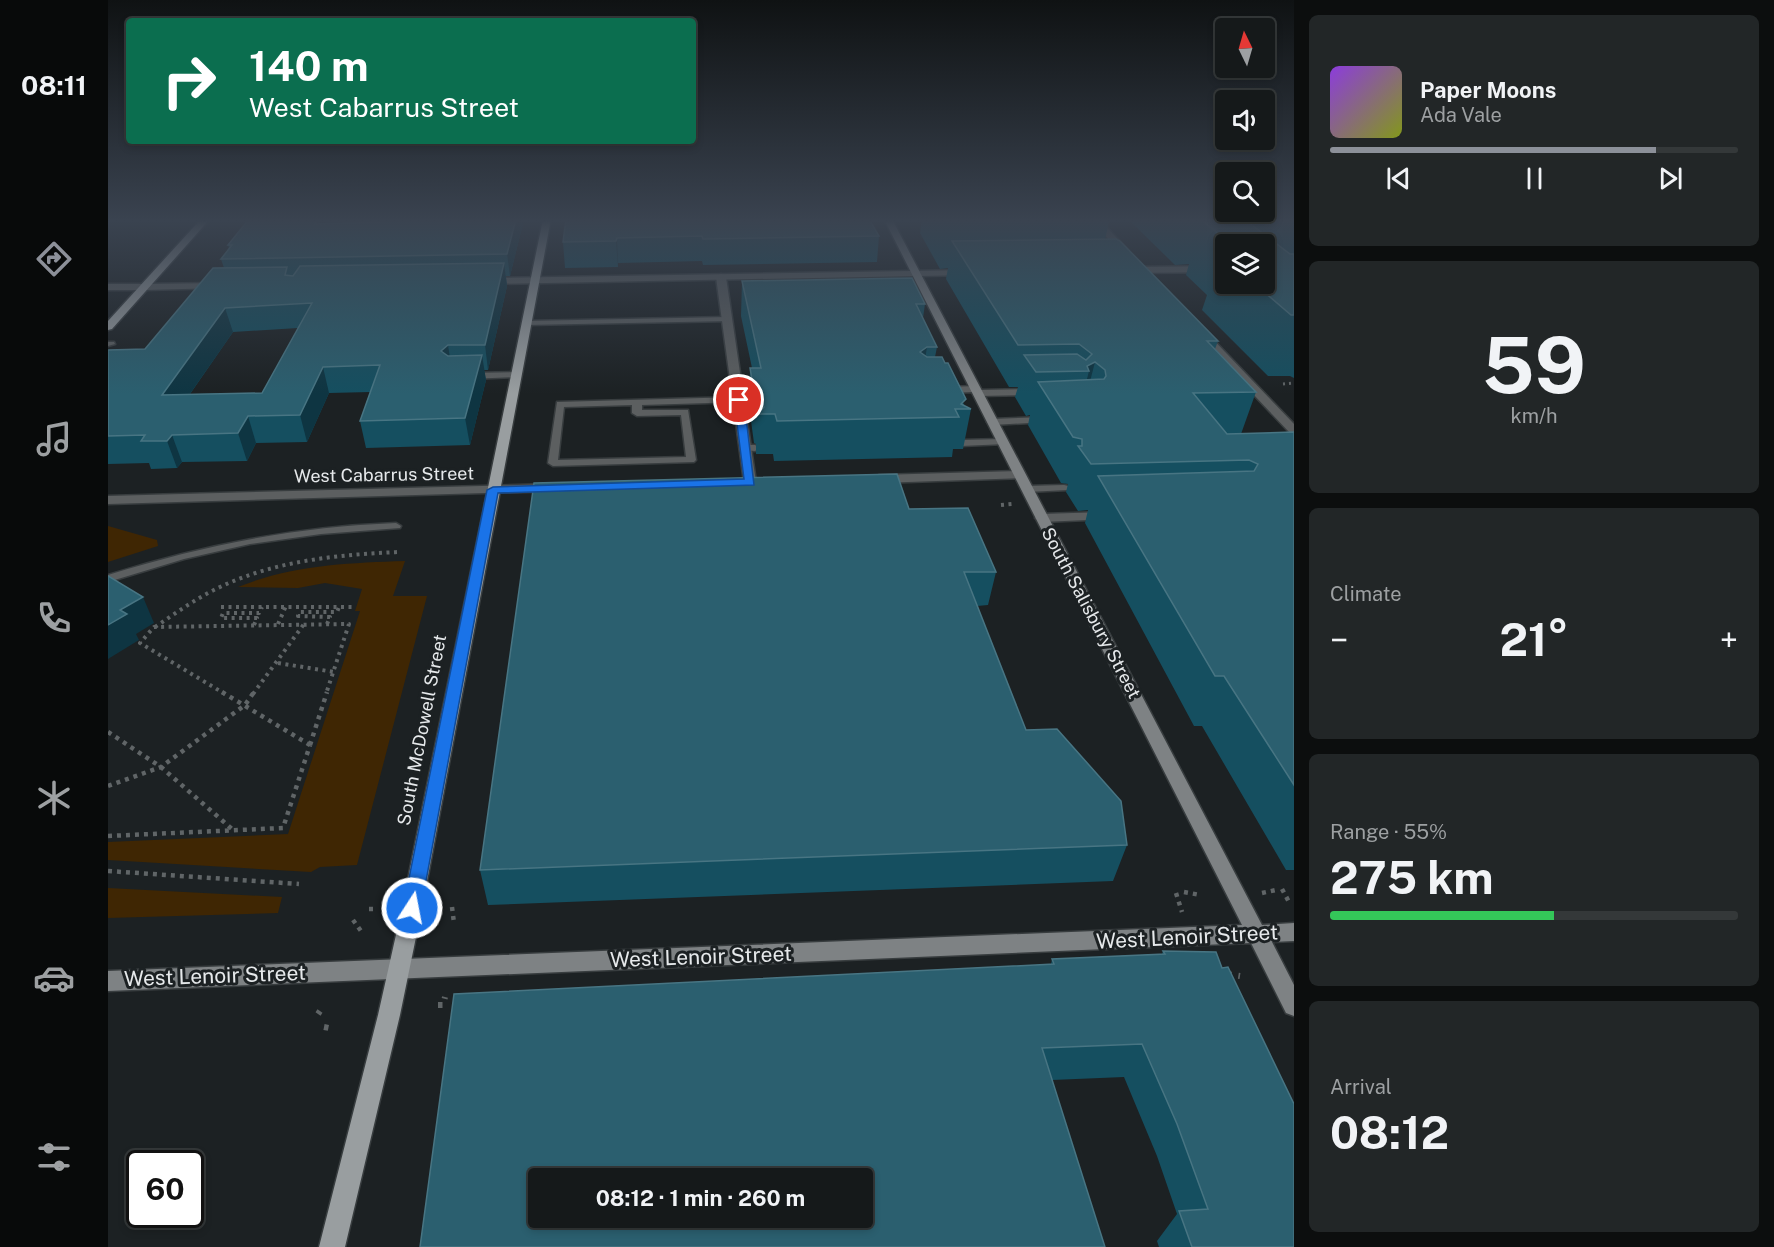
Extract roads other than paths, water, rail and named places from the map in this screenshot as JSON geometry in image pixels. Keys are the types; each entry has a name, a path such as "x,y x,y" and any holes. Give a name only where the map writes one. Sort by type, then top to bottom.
{"main road":[{"path":"108,327 154,277"},
{"name":"South Salisbury Street","path":"918,277 1259,934 1294,1006"},
{"name":"South McDowell Street","path":"332,1247 398,970 535,280"},
{"name":"West Lenoir Street","path":"108,981 1294,932"}],"street":[{"path":"473,281 709,277"},
{"path":"721,277 739,400 750,448 750,482"},
{"path":"108,287 233,285"},
{"path":"1197,328 1294,431"},
{"path":"867,479 1024,482"},
{"name":"West Cabarrus Street","path":"108,500 562,487"},
{"path":"1042,518 1117,516"}],"lane":[{"path":"526,323 727,319"},
{"path":"463,376 516,375"},
{"path":"940,390 1047,392"},
{"path":"637,403 637,413 686,412 691,460 553,463 560,404 739,400"},
{"path":"992,422 1053,419"},
{"path":"961,443 1003,442"},
{"path":"1024,482 1064,488"},
{"path":"108,579 166,559 236,541 297,532 396,526"}]}
